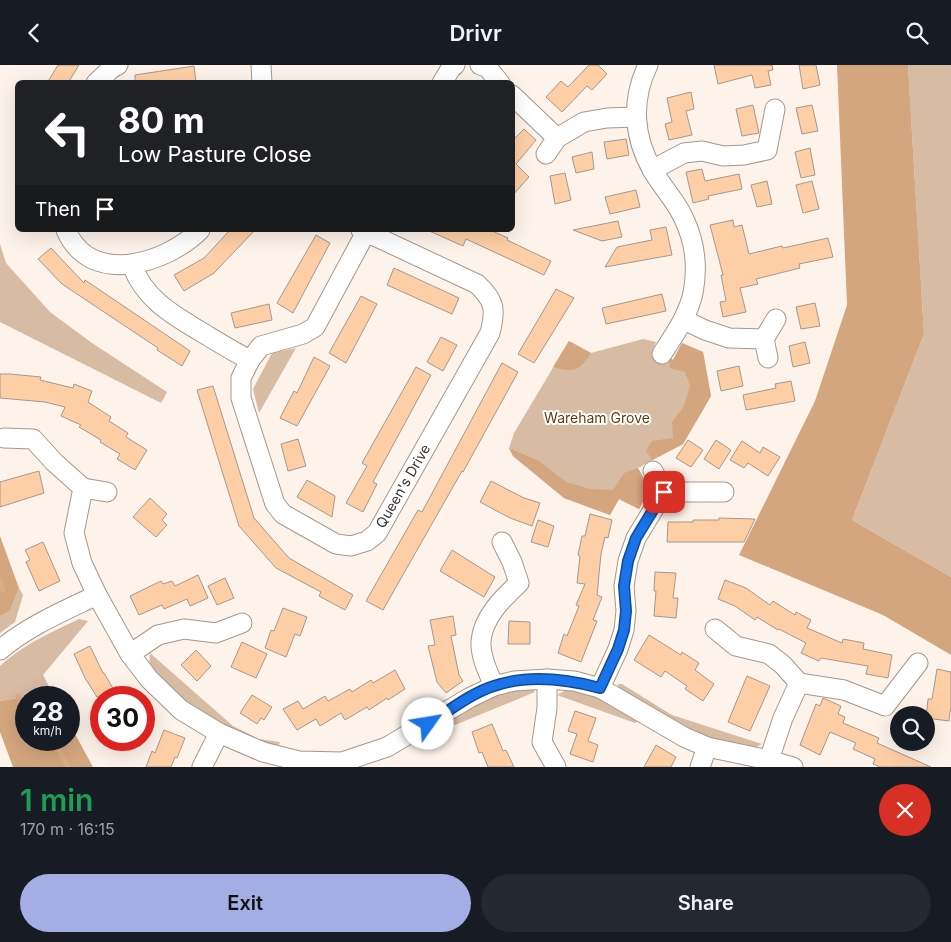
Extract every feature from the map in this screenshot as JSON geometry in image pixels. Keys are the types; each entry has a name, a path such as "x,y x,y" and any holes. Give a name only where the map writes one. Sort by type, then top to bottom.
{"street":[{"path":"100,80 118,65"},
{"path":"261,65 262,80"},
{"path":"444,80 455,65"},
{"path":"480,65 487,67 498,80"},
{"path":"648,65 641,80 637,100 636,117 640,145 652,170 684,218 695,249 696,271 693,294 684,320 662,354"},
{"path":"515,98 557,138"},
{"path":"652,170 684,153 702,151 723,156 770,157 775,109"},
{"path":"546,154 557,138 584,122 607,118 636,117"},
{"path":"67,232 71,240 88,257 106,264 132,265 159,257 191,239 198,232"},
{"path":"132,265 136,277 151,297 165,310 250,360 261,346 303,334 314,327 362,232"},
{"name":"Queen's Drive","path":"250,360 241,378 241,398 275,504 283,514 336,543 351,546 367,541 377,533 490,333 494,318 489,295 477,284 365,232"},
{"path":"768,358 764,339 776,319"},
{"path":"684,320 705,330 730,338 764,339"},
{"path":"4,438 33,439 83,487 107,492"},
{"path":"653,471 664,492"},
{"path":"83,487 74,533 82,563 97,595 130,654 149,679 181,710 219,733 263,752 299,761 342,764 387,747 469,698 494,686 514,681 546,679 574,681 600,688 684,737 707,747 793,767"},
{"path":"664,492 724,492"},
{"path":"600,688 618,649 624,630 626,611 624,586 628,561 636,538 664,492"},
{"path":"494,686 484,661 481,641 489,616 527,583 512,562 502,542"},
{"path":"0,651 11,641 42,622 97,595"},
{"path":"130,654 158,635 184,629 216,633 242,623"},
{"path":"715,629 732,653 769,654 783,665 799,683 844,690 890,710"},
{"path":"895,706 918,663"},
{"path":"546,679 548,708 542,742 556,767"},
{"path":"769,760 783,718 799,683"},
{"path":"202,767 219,733"},
{"path":"700,767 707,747"}],"green space":[{"path":"908,65 951,65 951,577 852,520 924,334"},
{"path":"0,244 6,263 50,312 92,343 167,392 161,403 0,322"},
{"name":"Wareham Grove","path":"643,339 656,342 653,349 673,360 682,343 703,352 711,396 683,444 638,468 646,484 645,497 639,509 619,499 610,515 564,498 513,456 509,448 514,433 569,341 591,353"},
{"path":"296,348 259,413 253,389 272,353"},
{"path":"19,588 23,595 15,622 0,633 0,616 10,611"},
{"path":"79,619 88,621 43,675 49,686 15,686 15,698 0,701 0,666 28,645"},
{"path":"150,653 233,726 259,739 280,742 278,747 223,727 185,703 167,688 153,672 149,660"},
{"path":"617,684 622,684 672,715 762,744 753,749 709,740 680,727 622,691"},
{"path":"525,687 533,689 535,692 438,732 435,728 495,693"},
{"path":"576,689 599,695 640,719 635,723 557,695 566,690"}],"shaded area":[{"path":"837,65 908,65 924,334 852,520 951,577 951,655 883,615 739,555 815,401 847,305"},
{"path":"569,341 591,353 583,364 575,369 566,370 553,367"},
{"path":"682,343 703,352 711,396 683,444 652,460 646,451 652,441 673,438 672,422 684,406 690,386 685,372 670,368 669,357 673,360"},
{"path":"509,448 539,461 566,482 590,489 613,490 624,473 638,468 646,484 645,497 639,509 619,499 610,515 564,498 513,456"},
{"path":"0,536 19,588 10,611 0,616"},
{"path":"15,698 15,751 80,751 80,743 93,767 13,767 0,732 0,701"}],"building":[{"path":"58,65 79,65 70,80 49,80"},
{"path":"589,65 598,65 607,74 592,90 587,86 562,112 546,97 561,81 568,87"},
{"path":"714,65 772,65 773,70 768,71 771,85 755,88 752,75 718,84"},
{"path":"799,65 816,65 820,85 803,89"},
{"path":"194,66 196,80 135,80 135,75"},
{"path":"691,92 694,109 686,111 692,135 669,140 665,124 672,122 667,98"},
{"path":"753,105 759,133 742,136 736,109"},
{"path":"812,105 818,131 802,134 796,108"},
{"path":"524,129 536,140 516,164 529,177 515,193 515,138"},
{"path":"626,139 629,155 607,159 604,142"},
{"path":"810,148 815,175 801,178 795,152"},
{"path":"592,152 594,169 576,173 572,157"},
{"path":"702,169 705,181 739,174 742,189 708,196 709,199 693,203 686,172"},
{"path":"565,173 571,200 555,204 550,176"},
{"path":"767,181 772,204 757,207 751,185"},
{"path":"812,181 819,209 803,213 796,185"},
{"path":"636,190 640,207 610,214 605,197"},
{"path":"733,220 734,227 742,225 749,254 828,238 833,257 799,264 800,268 756,279 758,284 740,288 746,312 723,317 720,302 726,301 721,275 723,275 710,225"},
{"path":"618,221 622,237 602,241 573,230"},
{"path":"666,227 672,255 605,267 617,247 652,240 650,230"},
{"path":"228,232 253,232 214,273 184,291 174,275 204,258"},
{"path":"432,232 494,232 551,261 544,275 466,239 463,246"},
{"path":"316,235 330,243 293,313 277,303"},
{"path":"51,248 84,283 85,280 190,351 182,366 62,284 38,259"},
{"path":"394,268 459,298 452,314 387,285"},
{"path":"556,289 574,298 534,363 518,354"},
{"path":"662,294 666,311 606,324 602,308"},
{"path":"361,296 377,304 346,363 329,353"},
{"path":"815,303 820,326 801,329 796,307"},
{"path":"269,304 272,320 235,328 231,313"},
{"path":"441,337 457,345 443,371 427,362"},
{"path":"805,342 810,363 793,367 789,346"},
{"path":"314,357 330,366 297,426 280,418 294,391 297,393"},
{"path":"502,363 518,372 383,610 366,601 418,510 422,512"},
{"path":"739,366 743,386 721,391 717,371"},
{"path":"416,367 431,375 373,482 377,484 363,512 346,503 367,466 362,463"},
{"path":"0,374 41,377 40,380 73,388 74,384 92,391 88,402 111,417 109,421 128,433 126,437 147,450 135,470 117,459 120,454 79,427 81,425 61,416 65,407 45,402 0,398"},
{"path":"791,381 795,401 746,410 743,395 776,388 775,384"},
{"path":"213,386 254,518 289,558 353,595 345,610 319,596 321,592 276,568 239,526 197,390"},
{"path":"298,439 306,466 288,471 281,444"},
{"path":"688,440 703,450 691,467 676,458"},
{"path":"716,440 731,450 719,469 704,459"},
{"path":"742,441 760,453 763,447 780,457 768,476 748,463 744,468 730,460"},
{"path":"39,471 44,493 0,507 0,482"},
{"path":"307,480 335,496 332,517 297,497"},
{"path":"491,481 524,498 540,503 532,526 510,518 480,502"},
{"path":"150,498 167,514 162,520 167,525 156,537 133,517"},
{"path":"590,514 612,520 608,538 605,537 601,554 597,595 602,597 593,620 597,621 581,662 558,653 564,634 567,636 579,606 576,605 585,584 577,583 580,556 578,555"},
{"path":"719,518 755,519 744,542 667,542 668,522 719,520"},
{"path":"538,520 554,526 548,547 531,542"},
{"path":"43,542 60,581 39,591 26,562 30,560 25,550"},
{"path":"452,550 495,577 484,597 440,571"},
{"path":"655,572 676,573 673,598 678,598 676,618 654,616"},
{"path":"198,575 208,598 190,606 187,599 164,609 162,605 139,615 130,596 161,581 163,584 172,581 175,586"},
{"path":"225,578 234,598 217,605 208,586"},
{"path":"725,580 746,588 770,605 773,601 795,615 796,612 811,620 807,628 842,643 843,639 864,643 863,649 892,655 888,678 866,674 868,666 821,658 819,661 801,653 806,643 778,630 757,617 755,620 735,606 718,599"},
{"path":"283,608 307,617 300,636 295,634 286,657 265,648 271,630 274,631"},
{"path":"453,616 456,635 451,636 459,675 463,681 446,693 437,682 428,646 435,645 430,620"},
{"path":"509,621 530,622 530,644 508,644"},
{"path":"649,635 681,655 682,652 699,663 695,670 714,684 703,701 685,689 687,686 665,671 661,677 634,660"},
{"path":"242,642 267,654 256,678 231,667"},
{"path":"90,646 112,686 90,686 74,654"},
{"path":"196,650 211,666 197,681 181,665"},
{"path":"937,669 951,672 949,721 935,719 935,706 927,706 928,699 932,699"},
{"path":"395,670 405,689 369,710 367,707 345,720 341,713 320,726 316,719 297,730 283,709 298,701 303,709 325,696 328,701 350,689 352,692 371,680 373,683"},
{"path":"747,676 770,686 750,731 728,722"},
{"path":"252,695 272,707 264,720 261,718 257,724 240,713"},
{"path":"823,698 841,706 838,714 845,717 843,723 879,738 877,743 890,749 890,751 895,751 931,767 880,767 873,764 875,759 853,749 856,743 830,732 820,755 800,745 816,704 820,706"},
{"path":"575,711 596,718 588,741 598,745 593,762 570,754 577,734 568,731"},
{"path":"492,724 503,751 506,750 514,767 488,767 482,752 479,753 472,732"},
{"path":"164,730 185,738 171,767 146,767 152,751 155,753"},
{"path":"656,745 676,757 671,767 644,767"}],"waterway":[{"path":"0,581 3,590"},
{"path":"60,751 68,767"}],"route":[{"path":"428,724 469,698 494,686 514,681 546,679 574,681 600,688 618,649 624,630 626,611 624,586 628,561 636,538 664,492"}]}
